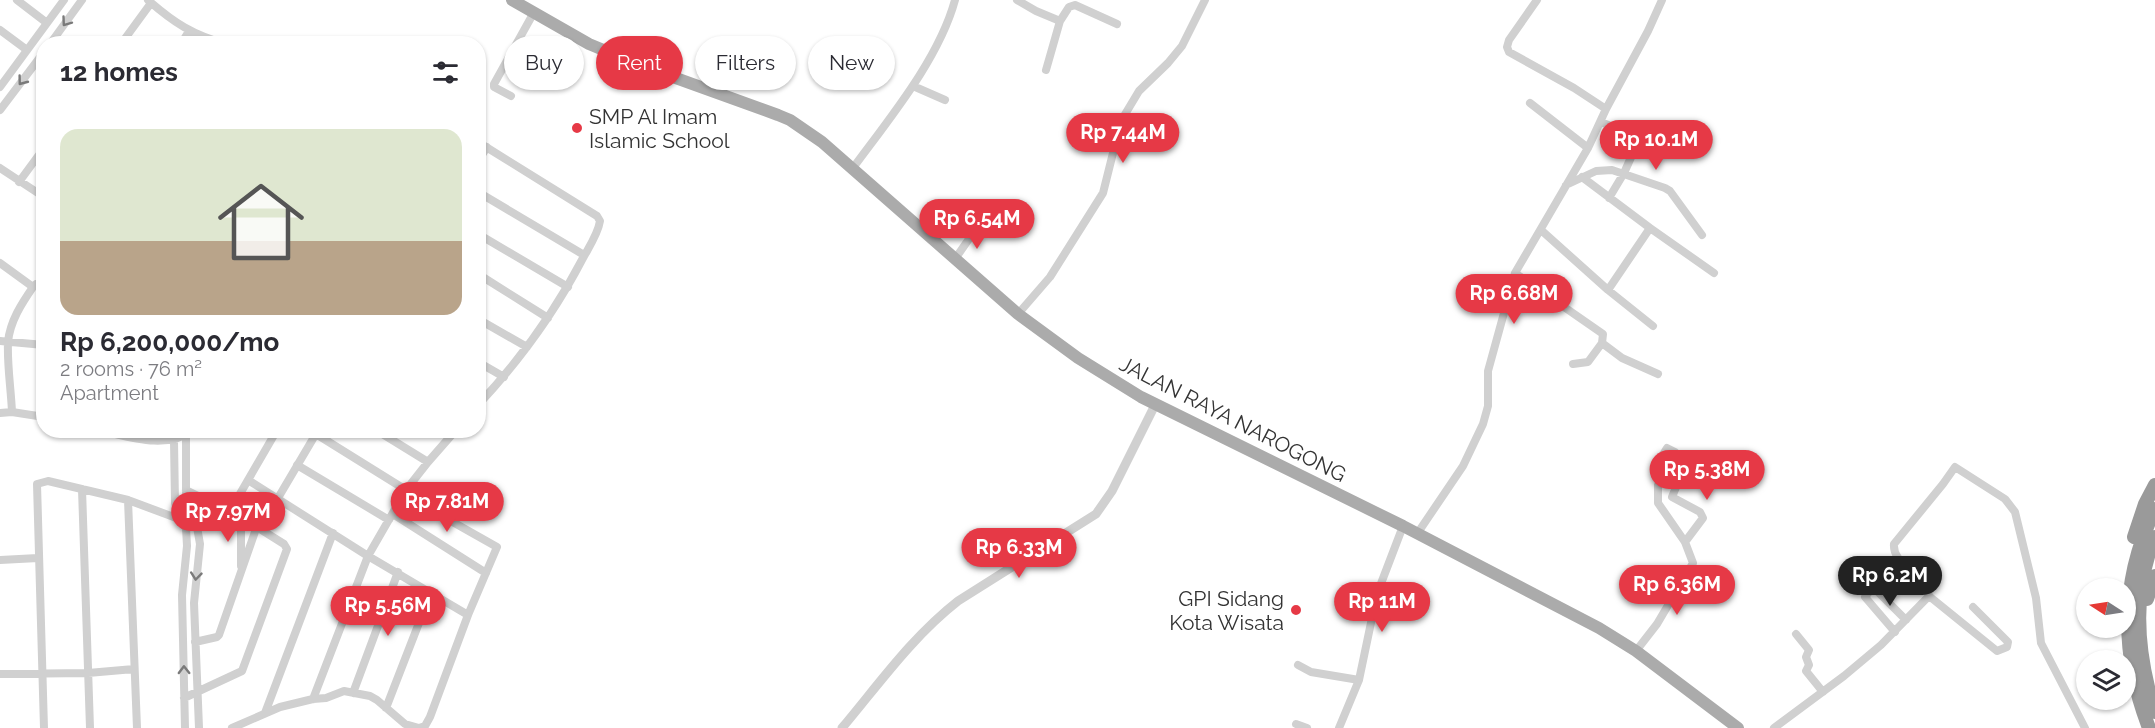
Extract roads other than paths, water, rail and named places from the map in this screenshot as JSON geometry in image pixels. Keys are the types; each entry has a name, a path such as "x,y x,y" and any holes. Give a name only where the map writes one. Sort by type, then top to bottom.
{"highway":[{"path":"2130,578 2133,540 2145,504 2155,485"},
{"path":"2131,578 2138,549 2155,508"},
{"path":"2155,537 2148,552 2141,586 2138,621 2140,654 2155,712"},
{"path":"2140,654 2145,607 2155,576"},
{"path":"2128,638 2135,685 2149,728"}],"main road":[{"name":"JALAN RAYA NAROGONG","path":"512,0 533,14 605,51 790,120 822,142 853,168 1018,314 1078,358 1155,405 1403,526 1578,617 1636,651 1738,728"}],"street":[{"path":"17,0 46,23"},
{"path":"37,36 64,0"},
{"path":"56,36 82,0"},
{"path":"853,168 913,86 945,28 955,0"},
{"path":"1017,0 1060,21"},
{"path":"1018,314 1050,277 1103,193 1121,121 1139,91 1182,46 1205,0"},
{"path":"1537,0 1509,40 1507,47 1509,52 1575,88 1606,109"},
{"path":"1418,534 1463,466 1483,424 1488,406 1488,371 1515,273 1588,148 1662,0"},
{"path":"125,36 149,1 198,36"},
{"path":"1046,70 1060,21 1071,5 1075,4 1117,24"},
{"path":"511,96 494,87 494,84 533,14"},
{"path":"0,30 27,50"},
{"path":"186,36 189,31"},
{"path":"0,87 36,37"},
{"path":"0,110 36,63"},
{"path":"913,86 945,100"},
{"path":"1530,103 1588,148"},
{"path":"1601,122 1620,130 1624,126 1641,135 1624,173 1609,198"},
{"path":"486,396 504,377 549,318 568,288 600,221 597,216 487,147"},
{"path":"20,182 36,159"},
{"path":"0,168 36,192"},
{"path":"1565,185 1596,171 1612,170 1624,173 1670,191 1702,235"},
{"path":"1582,177 1714,273"},
{"path":"486,197 584,255"},
{"path":"955,259 978,226"},
{"path":"1608,290 1650,228"},
{"path":"1541,230 1608,290 1653,326"},
{"path":"486,239 568,288"},
{"path":"0,263 33,287"},
{"path":"1515,273 1601,332 1604,337 1602,343 1588,362 1573,364"},
{"path":"486,279 549,318"},
{"path":"12,412 4,341 20,306 36,285"},
{"path":"486,324 527,347"},
{"path":"4,341 36,344"},
{"path":"1602,343 1622,358 1658,374"},
{"path":"486,367 504,377"},
{"path":"842,728 915,640 939,616 958,601 1096,514 1112,491 1155,405"},
{"path":"0,413 12,412 36,416"},
{"path":"139,438 154,441 174,441 181,438"},
{"path":"186,438 186,500 197,527 200,544 194,603 199,728"},
{"path":"230,512 272,438"},
{"path":"278,498 313,438"},
{"path":"326,438 406,490"},
{"path":"389,438 428,462"},
{"path":"313,699 368,556 406,490 447,438"},
{"path":"174,441 175,503 179,519 186,528 187,546 182,595 185,728"},
{"path":"1636,651 1657,624 1693,563 1685,542 1658,503 1658,485 1670,460 1662,456 1667,448 1675,452 1686,463 1672,497 1700,512 1703,518 1685,542"},
{"path":"297,465 486,573"},
{"path":"1973,607 2008,642 2007,647 1997,651 1929,596 1918,576 1897,559 1893,552 1894,544 1955,467 2005,499 2015,512 2036,598 2041,643 2085,728"},
{"path":"248,480 368,556 468,615"},
{"path":"44,728 37,484 48,481 128,500 179,519"},
{"path":"82,489 90,728"},
{"path":"184,698 242,671 287,549 284,544 242,517 186,490"},
{"path":"128,500 137,728"},
{"path":"232,728 265,712 313,699 326,698 344,691 370,696 405,724 415,727 425,726 496,547 435,512"},
{"path":"242,517 242,569"},
{"path":"195,642 219,634 256,526"},
{"path":"1339,728 1359,680 1377,594 1403,526"},
{"path":"265,712 333,533"},
{"path":"0,560 38,558"},
{"path":"1893,565 1865,597 1895,632"},
{"path":"354,693 398,572"},
{"path":"1873,587 1906,620"},
{"path":"386,708 431,592"},
{"path":"1774,728 1823,692 1895,632 1929,596"},
{"path":"1796,634 1809,650 1806,658 1809,665 1806,671 1823,692"},
{"path":"1298,665 1311,672 1359,680"},
{"path":"0,674 42,675 134,669"},
{"path":"1296,724 1306,728"}],"place":[{"name":"SMP Al Imam Islamic School","path":"577,128"},
{"name":"GPI Sidang Kota Wisata","path":"1296,610"}]}
